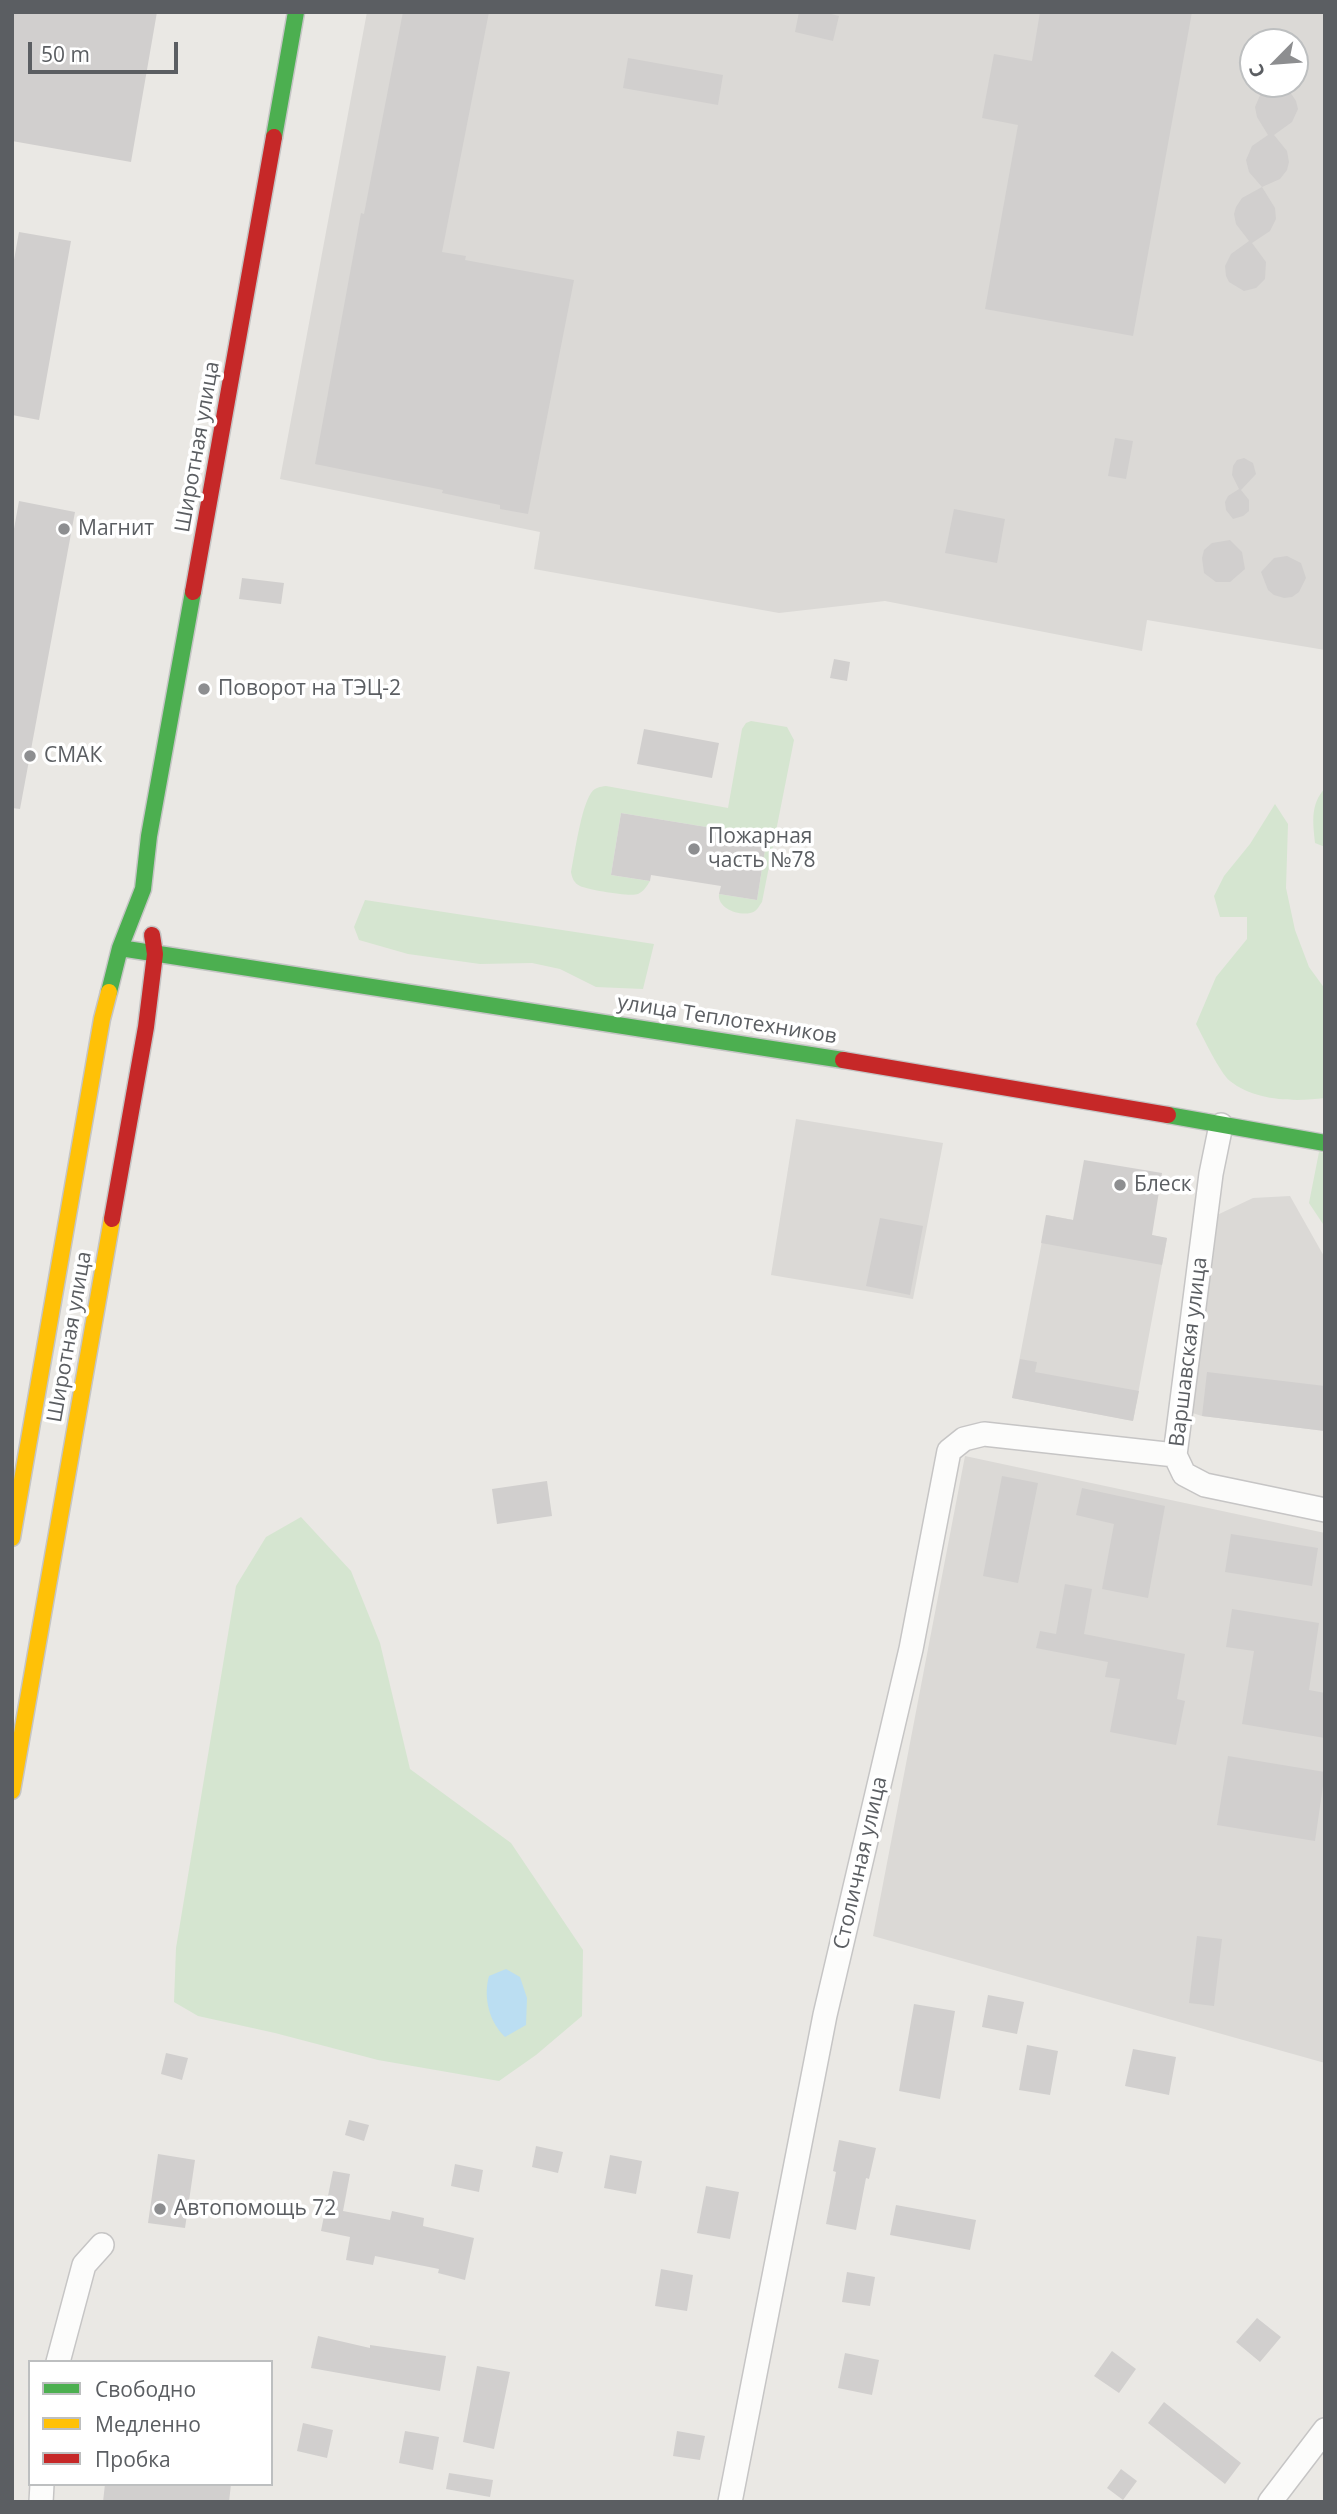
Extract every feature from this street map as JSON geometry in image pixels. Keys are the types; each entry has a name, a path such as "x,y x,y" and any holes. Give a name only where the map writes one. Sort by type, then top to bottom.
{"main road":[{"name":"Широтная улица","path":"12,1538 102,1019 120,948 143,889 149,836 296,12"},
{"name":"Широтная улица","path":"12,1791 146,1027 155,954 143,889"},
{"name":"улица Теплотехников","path":"120,948 916,1071 1325,1143"}],"street":[{"name":"Варшавская улица","path":"1221,1125 1211,1174 1175,1455 1184,1474 1205,1485 1325,1510"},
{"name":"Столичная улица","path":"730,2502 825,2015 911,1650 949,1451 964,1439 984,1434 1175,1455"},
{"path":"59,2360 84,2265 102,2245"},
{"path":"1270,2502 1325,2430"}],"shaded area":[{"path":"367,12 1325,12 1325,650 1147,620 1142,651 885,601 779,613 534,569 540,532 280,479"},
{"path":"796,1119 943,1143 913,1299 771,1275"},
{"path":"1290,1196 1325,1258 1325,1431 1202,1416 1186,1411 1217,1215 1253,1198"},
{"path":"1047,1215 1167,1238 1133,1421 1012,1398"},
{"path":"965,1456 1325,1533 1325,2063 873,1936"}],"green space":[{"path":"751,721 787,727 794,740 762,902 756,910 744,914 732,911 722,904 719,894 757,900 767,837 621,813 611,875 650,881 648,885 638,894 627,895 592,889 576,883 571,872 581,819 593,791 606,786 728,808 742,729"},
{"path":"1325,788 1325,847 1315,843 1313,821 1317,801"},
{"path":"1275,804 1288,824 1286,888 1295,930 1309,967 1325,989 1325,1098 1275,1098 1240,1088 1221,1071 1196,1024 1216,977 1247,939 1247,917 1220,917 1214,896 1224,876 1250,844"},
{"path":"365,900 654,944 643,989 596,987 560,969 532,963 480,964 408,954 359,940 354,927"},
{"path":"1319,1152 1325,1153 1325,1227 1309,1203"},
{"path":"301,1517 351,1571 380,1643 410,1769 511,1843 583,1950 582,2016 536,2055 499,2081 378,2060 198,2016 174,2002 176,1948 236,1586 266,1537"}],"water":[{"path":"506,1969 520,1977 527,1998 526,2025 505,2037 491,2017 487,1984 489,1976"}],"building":[{"path":"12,12 157,12 131,162 12,141"},
{"path":"403,12 489,12 442,252 466,256 465,260 574,280 528,514 500,509 500,505 442,493 443,490 315,464 361,213 364,214"},
{"path":"799,12 823,12 839,16 833,41 795,32"},
{"path":"1040,12 1192,12 1133,336 985,309 1018,125 982,118 994,54 1032,61"},
{"path":"628,58 723,75 718,105 623,88"},
{"path":"1259,98 1294,98 1298,109 1292,122 1274,135 1287,151 1287,170 1280,179 1262,187 1249,172 1246,160 1252,146 1268,135 1257,117 1255,107"},
{"path":"1262,187 1275,208 1276,219 1270,231 1252,243 1266,262 1265,279 1256,288 1244,291 1229,282 1226,276 1225,266 1231,254 1249,241 1236,224 1234,214 1242,198"},
{"path":"19,232 71,241 39,420 12,415 12,271"},
{"path":"1115,438 1133,441 1126,479 1108,476"},
{"path":"1244,458 1253,463 1256,474 1241,490 1249,500 1249,511 1233,519 1226,510 1225,502 1228,496 1239,489 1232,475 1233,466 1237,460"},
{"path":"19,501 75,512 20,809 12,808 12,540"},
{"path":"954,509 1005,519 997,563 945,553"},
{"path":"1230,540 1242,552 1245,569 1230,582 1216,582 1204,573 1204,550 1212,543"},
{"path":"1287,556 1301,563 1306,578 1299,592 1284,598 1268,590 1261,572 1274,558"},
{"path":"242,578 284,583 281,604 239,599"},
{"path":"834,659 850,662 847,681 830,678"},
{"path":"644,729 719,743 712,778 637,764"},
{"path":"621,813 767,837 757,900 719,894 721,886 651,875 650,881 611,875"},
{"path":"1084,1160 1162,1173 1152,1235 1167,1238 1162,1265 1041,1243 1046,1215 1073,1220"},
{"path":"880,1218 923,1226 910,1295 866,1286"},
{"path":"1020,1359 1037,1362 1035,1372 1139,1391 1133,1421 1012,1398"},
{"path":"1207,1372 1325,1386 1325,1431 1202,1416"},
{"path":"1002,1476 1038,1483 1018,1583 983,1576"},
{"path":"547,1481 552,1516 497,1524 492,1489"},
{"path":"1082,1488 1165,1506 1148,1598 1102,1589 1114,1524 1076,1515"},
{"path":"1231,1534 1318,1548 1312,1586 1225,1572"},
{"path":"1065,1584 1092,1589 1084,1634 1185,1654 1177,1699 1185,1701 1176,1745 1110,1732 1120,1679 1105,1677 1108,1662 1036,1648 1040,1631 1056,1634"},
{"path":"1232,1609 1319,1623 1309,1690 1325,1693 1325,1738 1242,1724 1254,1651 1226,1647"},
{"path":"1228,1756 1325,1772 1315,1841 1217,1825"},
{"path":"1197,1936 1222,1939 1214,2006 1189,2003"},
{"path":"988,1995 1024,2002 1017,2034 982,2027"},
{"path":"914,2004 955,2011 940,2099 899,2091"},
{"path":"1027,2045 1058,2051 1050,2095 1019,2090"},
{"path":"1133,2049 1176,2057 1169,2095 1125,2086"},
{"path":"166,2053 188,2058 182,2080 161,2074"},
{"path":"349,2120 369,2125 364,2141 345,2135"},
{"path":"839,2140 876,2148 869,2179 866,2178 856,2230 826,2224"},
{"path":"536,2146 563,2152 558,2173 532,2167"},
{"path":"158,2154 195,2160 185,2228 148,2223"},
{"path":"610,2155 642,2161 636,2194 604,2188"},
{"path":"455,2164 483,2170 479,2192 451,2186"},
{"path":"333,2171 350,2174 343,2211 390,2220 392,2211 424,2218 423,2226 474,2238 465,2280 438,2273 439,2269 375,2256 373,2265 346,2260 350,2237 321,2231"},
{"path":"706,2186 739,2192 730,2239 697,2233"},
{"path":"896,2205 976,2220 970,2250 890,2235"},
{"path":"661,2269 693,2275 687,2311 655,2306"},
{"path":"847,2272 875,2277 870,2306 842,2302"},
{"path":"1257,2318 1281,2337 1260,2362 1236,2342"},
{"path":"318,2336 370,2348 370,2345 446,2356 440,2391 311,2368"},
{"path":"1112,2351 1136,2369 1119,2393 1094,2376"},
{"path":"845,2353 879,2360 872,2395 838,2388"},
{"path":"477,2366 510,2372 494,2449 463,2442"},
{"path":"1164,2402 1241,2463 1225,2484 1148,2423"},
{"path":"303,2423 333,2430 327,2458 297,2451"},
{"path":"405,2431 439,2437 433,2470 399,2463"},
{"path":"677,2431 705,2436 700,2460 673,2456"},
{"path":"1121,2469 1137,2481 1123,2500 1107,2488"},
{"path":"449,2473 493,2480 490,2497 446,2489"},
{"path":"105,2486 231,2486 229,2502 103,2502"}],"traffic: fast":[{"path":"274,137 296,12"},
{"path":"109,992 120,948 143,889 149,836 193,592"},
{"path":"120,948 843,1060"},
{"path":"1168,1115 1325,1143"}],"traffic: slow":[{"path":"12,1538 102,1019 109,992"},
{"path":"12,1791 112,1219"}],"traffic: jam":[{"path":"193,592 274,137"},
{"path":"112,1219 146,1027 155,954 152,935"},
{"path":"843,1060 1168,1115"}],"place":[{"name":"Магнит","path":"64,529"},
{"name":"Поворот на ТЭЦ-2","path":"204,689"},
{"name":"СМАК","path":"30,756"},
{"name":"Пожарная часть №78","path":"694,849"},
{"name":"Блеск","path":"1120,1185"},
{"name":"Автопомощь 72","path":"160,2209"}]}
